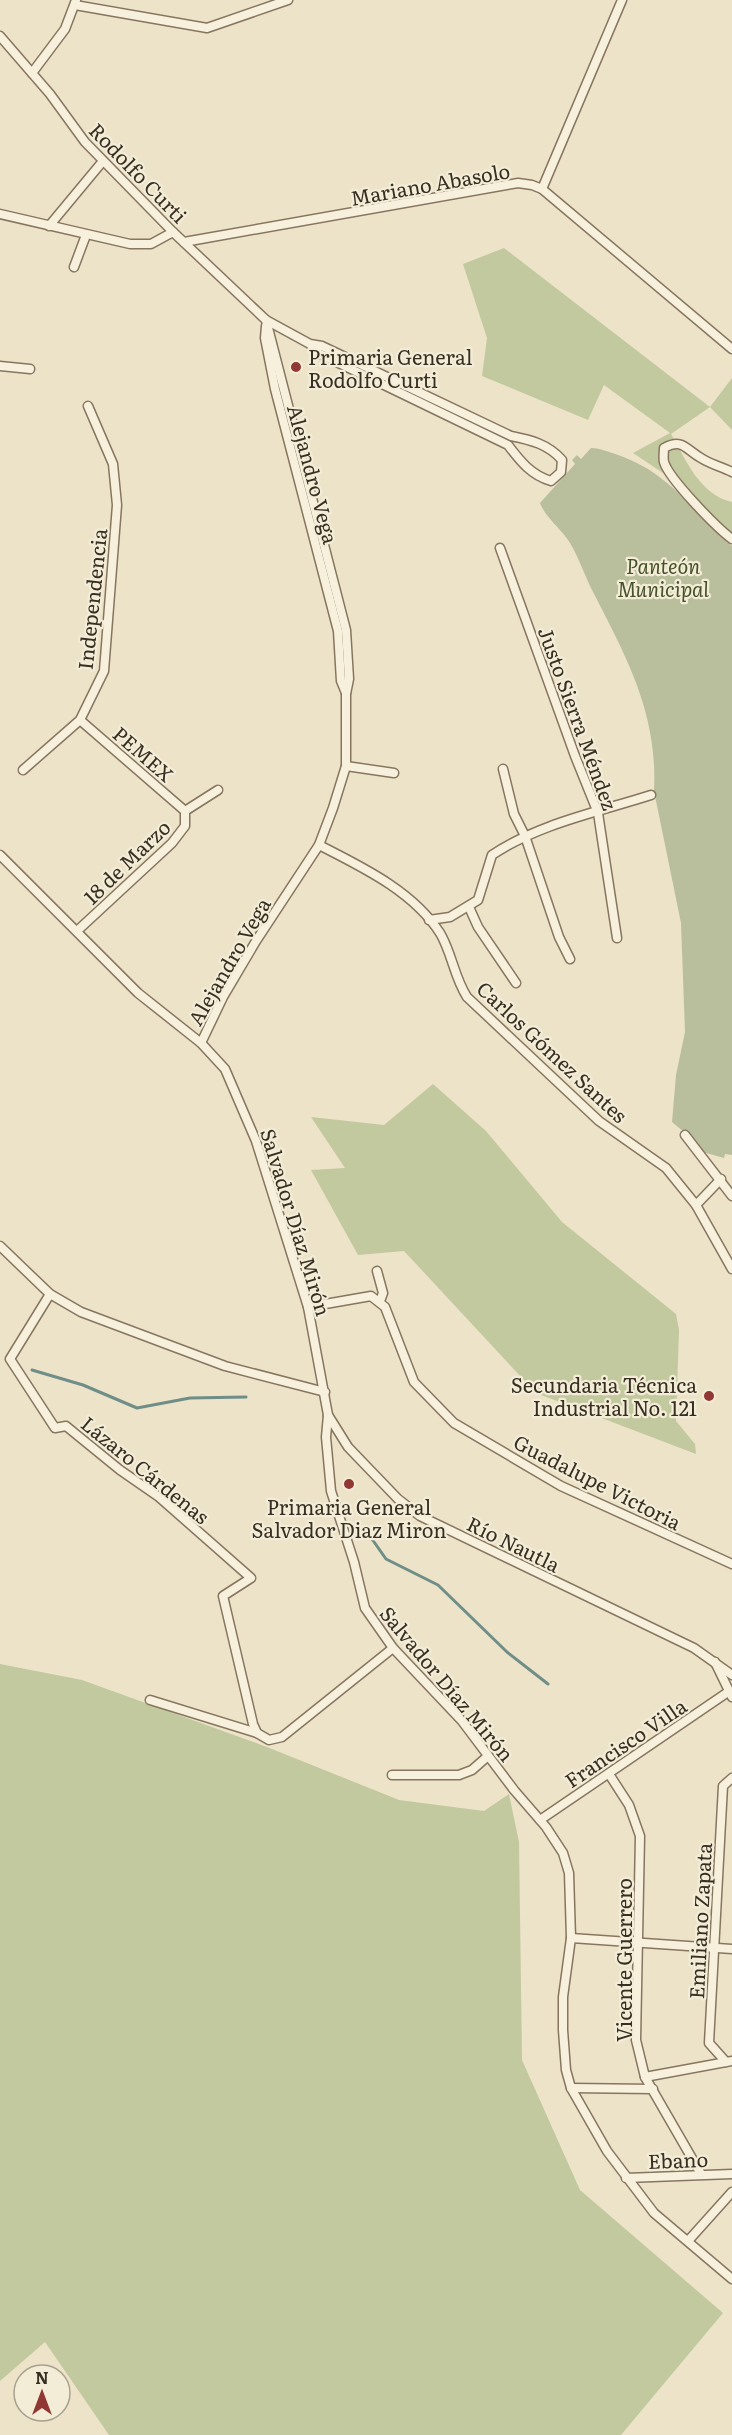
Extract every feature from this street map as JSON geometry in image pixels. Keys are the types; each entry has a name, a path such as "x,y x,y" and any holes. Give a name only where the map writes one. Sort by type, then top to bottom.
{"street":[{"path":"32,73 65,30 76,3 207,28 288,0"},
{"path":"542,189 622,0"},
{"name":"Rodolfo Curti","path":"0,36 32,73 85,142 173,232 266,320 310,344 322,346 509,441 534,441 555,451 562,460 561,472 551,481 542,478 522,465 509,441"},
{"path":"49,226 103,161"},
{"name":"Mariano Abasolo","path":"184,242 518,183 532,184 542,189 732,349"},
{"path":"0,214 130,244 151,244 173,232"},
{"path":"74,267 86,235"},
{"name":"Alejandro Vega","path":"201,1043 234,978 319,845 346,766 346,694 349,679 342,631 266,320"},
{"name":"Alejandro Vega","path":"266,320 265,338 293,467 321,550"},
{"path":"0,366 30,369"},
{"name":"Independencia","path":"23,770 80,720 104,670 117,505 113,464 88,406"},
{"path":"732,472 699,458 685,444 675,442 664,448 664,461 670,474 718,529 732,539"},
{"path":"293,467 303,465"},
{"name":"Justo Sierra Méndez","path":"500,548 575,756 598,813 618,938"},
{"name":"PEMEX","path":"80,720 185,811"},
{"path":"346,766 393,773"},
{"path":"502,769 514,814 525,836 559,937 570,959"},
{"name":"18 de Marzo","path":"77,932 172,843 186,826 185,811 218,790"},
{"path":"429,920 450,917 478,900 492,855 525,836 651,795"},
{"name":"Carlos Gómez Santes","path":"319,845 373,873 399,892 429,920 443,940 459,985 467,997 599,1121 666,1168 696,1205 732,1269"},
{"name":"Salvador Díaz Mirón","path":"0,855 138,993 201,1043 225,1069 256,1141 308,1307 325,1392 328,1415 326,1437 332,1491 354,1562 365,1608 393,1648 462,1720 563,1853 568,1873 571,1938 563,1996 563,2030 566,2070 572,2088 626,2178 654,2213 732,2278"},
{"path":"469,907 478,927 516,983"},
{"path":"685,1135 732,1196"},
{"path":"696,1205 721,1179"},
{"path":"0,1246 50,1294 81,1312 225,1366 325,1392"},
{"path":"308,1307 371,1296 380,1301 383,1293 377,1270"},
{"path":"0,1364 10,1359 50,1294"},
{"name":"Guadalupe Victoria","path":"380,1301 385,1306 414,1382 454,1424 561,1486 732,1564"},
{"name":"Lázaro Cárdenas","path":"10,1359 55,1428 66,1426 120,1470 159,1497 251,1578 223,1596 253,1724 258,1733"},
{"name":"Río Nautla","path":"328,1415 348,1447 398,1499 420,1516 694,1648 732,1675"},
{"path":"150,1700 258,1733 269,1740 282,1737 393,1648"},
{"path":"715,1662 730,1694"},
{"name":"Francisco Villa","path":"540,1820 730,1694"},
{"path":"392,1775 459,1775 472,1770 488,1756"},
{"name":"Vicente Guerrero","path":"609,1774 629,1805 640,1836 636,2040 645,2077 701,2174"},
{"name":"Emiliano Zapata","path":"729,2062 709,2043 723,1786 732,1778"},
{"path":"571,1938 732,1949"},
{"path":"645,2077 729,2062"},
{"path":"572,2088 653,2089"},
{"name":"Ebano","path":"626,2178 732,2174"},
{"path":"688,2241 732,2192"}],"green space":[{"path":"504,248 710,407 671,434 688,465 703,484 711,492 732,502 732,537 675,481 633,453 670,433 604,385 588,420 482,376 487,338 463,264"},
{"path":"732,378 732,430 710,407"},
{"name":"Panteón Municipal","path":"591,448 618,455 654,473 668,483 732,546 732,1155 725,1154 724,1158 699,1151 690,1137 672,1122 676,1075 685,1032 681,923 654,791 651,737 638,687 576,555 540,503 575,464 572,460 577,455 581,459"},
{"path":"433,1084 486,1131 562,1222 676,1314 679,1330 676,1421 695,1444 696,1454 536,1393 404,1251 358,1255 311,1170 345,1168 311,1117 384,1125"},
{"path":"0,1664 82,1680 267,1747 399,1800 484,1811 509,1794 519,1842 522,2060 580,2190 723,2313 621,2435 109,2435 72,2381 72,2363 59,2363 45,2342 21,2363 12,2363 12,2371 0,2381"}],"waterway":[{"path":"32,1370 83,1385 137,1408 190,1398 246,1397"},
{"path":"365,1529 386,1559 438,1585 507,1652 548,1684"}],"place":[{"name":"Primaria General Rodolfo Curti","path":"296,367"},
{"name":"Secundaria Técnica Industrial No. 121","path":"709,1396"},
{"name":"Primaria General Salvador Diaz Miron","path":"349,1484"}]}
